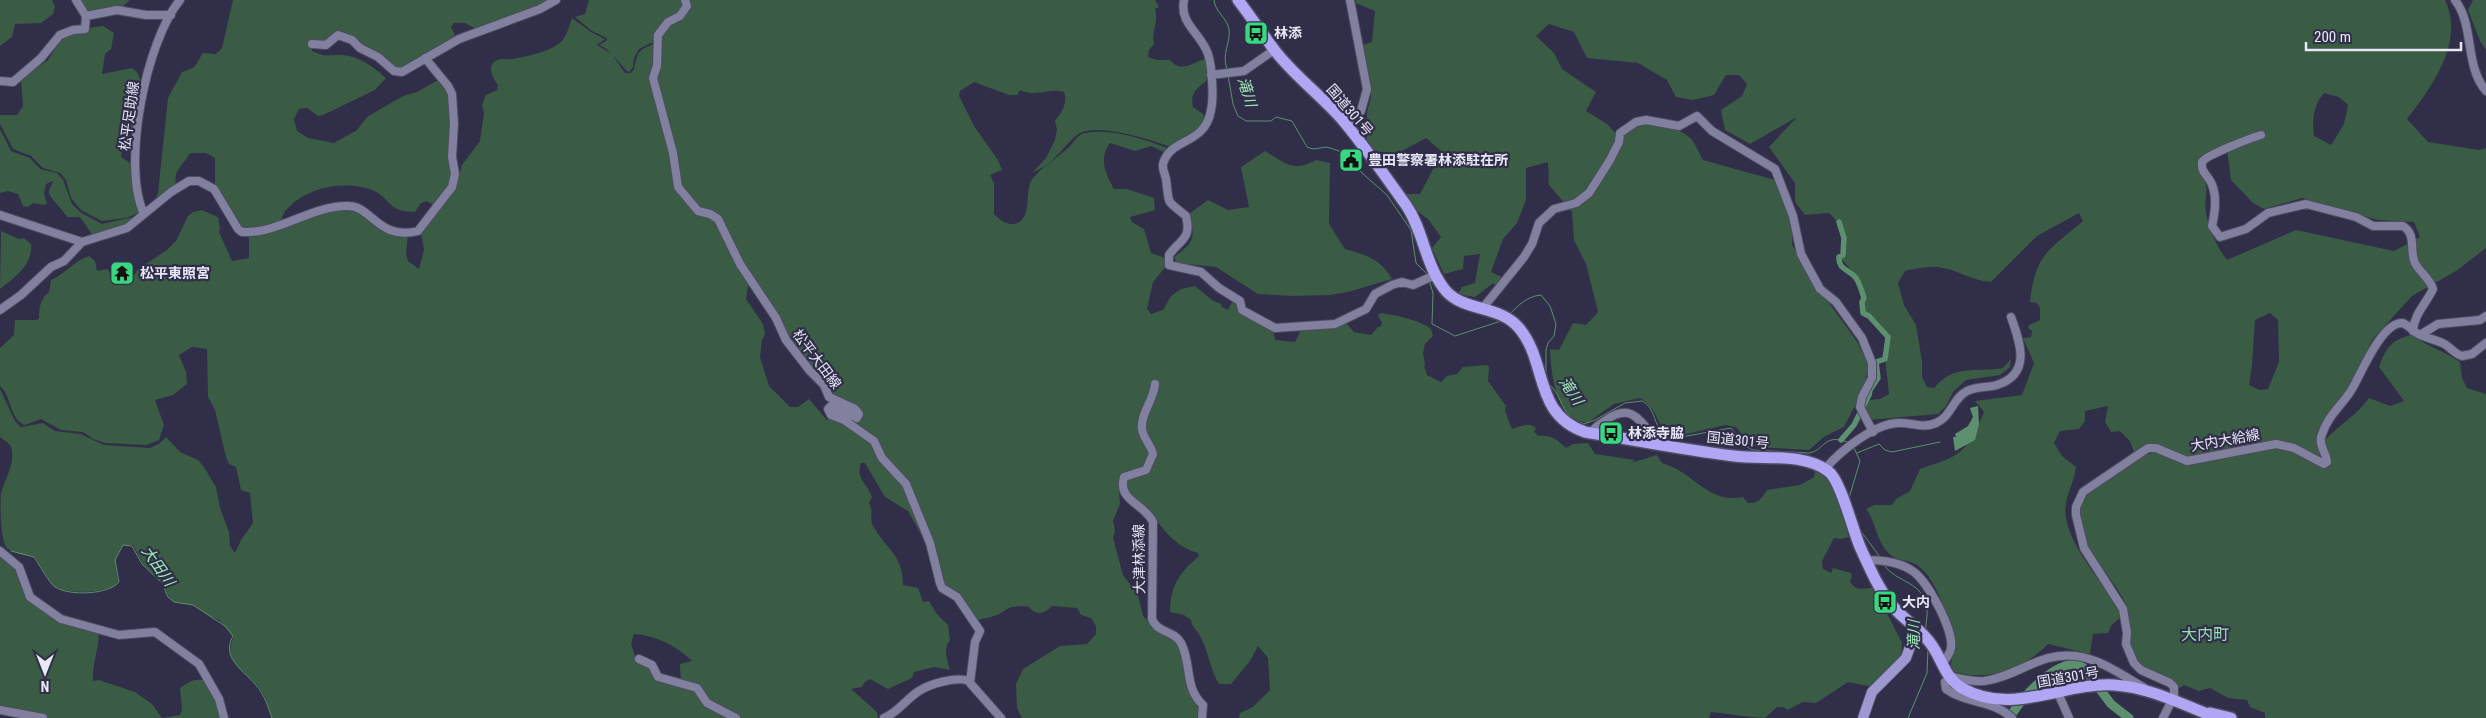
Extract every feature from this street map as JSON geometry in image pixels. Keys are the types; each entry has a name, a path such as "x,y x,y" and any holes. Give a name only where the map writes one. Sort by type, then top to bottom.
{"highway":[{"name":"国道301号","path":"1238,0 1274,50 1347,127 1407,207 1417,225 1435,275 1451,296 1504,316 1516,325 1526,338 1544,389 1556,414 1568,425 1592,434 1746,458 1802,460 1825,469 1836,481 1890,603 1923,633 1937,653 1947,679 1968,691 1999,699 2014,700 2039,698 2084,687 2103,685 2145,691 2214,717 2216,713 2232,718"}],"main road":[{"path":"1863,718 1872,692 1906,658 1912,641 1923,633"}],"street":[{"path":"0,81 13,82 41,58 60,35 73,30 84,29 87,25 86,16 76,0"},
{"name":"松平足助線","path":"144,214 138,197 135,144 149,68 171,15 180,0"},
{"path":"312,44 326,45 338,35 352,40 360,48 378,57 398,72 459,39 540,9 556,0"},
{"name":"松平大田線","path":"685,0 687,6 680,16 668,22 658,37 656,66 653,78 673,153 678,186 698,211 712,214 718,219 745,271 776,318 786,340 810,371 824,385 829,397 855,409 859,414 857,418 852,418 831,406 828,409 831,415 844,420 874,441 882,458 906,484 930,543 942,588 957,597 980,631 975,642 969,681"},
{"path":"1184,0 1182,8 1186,21 1207,52 1211,75 1212,109 1208,121 1196,138 1171,149 1163,167 1168,200 1175,209 1186,216 1188,225 1185,239 1169,255 1169,265 1206,275 1219,288 1240,301 1242,310 1272,327 1335,324 1366,309 1376,294 1392,285 1402,282 1413,285 1435,275"},
{"path":"1347,127 1360,111 1367,89 1350,0"},
{"path":"2454,0 2464,16 2471,56 2481,84 2486,91"},
{"path":"86,16 117,10 146,15 171,15"},
{"path":"1211,75 1247,70 1274,50"},
{"path":"0,310 21,295 51,267 64,261 82,242 127,228 170,192 193,180 214,189 238,230 242,232 272,230 305,216 346,206 358,207 376,223 392,230 401,232 418,230 452,187 455,174 452,157 454,124 452,94 448,86 425,58"},
{"path":"1482,309 1524,257 1542,219 1554,209 1576,203 1589,193 1610,160 1619,142 1620,133 1641,120 1659,121 1679,126 1697,116 1712,131 1775,169 1793,216 1801,254 1820,289 1836,302 1862,338 1870,357 1873,374 1860,408 1873,432"},
{"path":"2261,135 2241,141 2224,151 2206,156 2202,162 2202,170 2210,179 2214,198 2216,211 2212,226 2220,237 2246,228 2268,213 2290,206 2306,204 2356,217 2373,226 2403,226 2412,238 2415,262 2430,279 2433,289 2426,303 2416,315 2413,331 2420,336 2445,344 2462,356 2472,354 2486,343"},
{"path":"0,215 82,242"},
{"path":"2420,336 2438,324 2474,321 2486,316"},
{"path":"1825,469 1847,448 1873,432 1892,423 1934,424 1948,414 1964,393 1978,387 1999,384 2007,380 2018,367 2022,351 2011,318"},
{"name":"大内大給線","path":"2172,701 2175,690 2172,684 2141,670 2129,654 2123,609 2082,542 2076,516 2076,507 2083,492 2148,448 2156,448 2187,461 2276,444 2294,448 2324,464 2327,462 2321,449 2324,429 2335,409 2352,390 2374,348 2386,332 2400,324 2404,324 2413,331"},
{"name":"大津林添線","path":"1155,384 1154,396 1142,423 1144,436 1153,454 1146,470 1124,477 1123,491 1126,497 1144,509 1152,522 1152,619 1158,630 1174,636 1182,645 1187,658 1187,672 1193,694 1203,705 1202,718"},
{"path":"1592,434 1595,427 1614,414 1628,412 1636,416 1656,440 1657,444"},
{"path":"0,550 19,567 30,597 61,619 125,635 155,632 199,664 218,699 224,718"},
{"path":"1871,560 1887,562 1913,571 1926,583 1936,600 1952,646 1942,665"},
{"path":"2010,716 1996,706 1952,693 1946,689 1947,679 1983,681 2003,676 2046,658 2075,656 2093,660 2109,668 2145,691"},
{"path":"639,659 652,665 658,677 697,688 707,703 736,718"},
{"path":"884,718 892,714 923,689 960,679 969,681 1001,718"},
{"path":"2058,693 2069,718"},
{"path":"2163,718 2172,701"},
{"path":"0,710 43,718"}],"shaded area":[{"path":"0,0 52,0 55,7 53,14 41,23 15,24 12,37 0,46"},
{"path":"78,0 130,0 122,7 91,11 85,10"},
{"path":"233,0 553,0 478,30 465,23 454,23 451,27 455,35 448,44 401,71 338,34 325,44 312,43 312,51 323,55 345,55 358,59 386,78 375,90 323,115 318,116 307,108 299,109 294,119 297,131 308,138 334,143 357,130 367,117 403,96 417,92 440,79 450,94 454,176 436,206 426,201 420,204 415,212 399,210 372,190 350,186 327,187 316,190 296,201 285,212 279,225 241,230 215,187 215,158 206,153 190,153 177,173 177,187 154,204 158,193 168,98 182,72 194,67 203,53 216,54 222,48"},
{"path":"589,0 684,0 685,5 655,41 639,49 634,58 633,67 629,72 609,51 599,45 606,41 607,38 592,31 575,17 585,14"},
{"path":"687,0 1155,0 1159,7 1155,9 1154,44 1149,50 1148,57 1157,60 1170,60 1179,66 1189,65 1208,58 1207,80 1195,91 1192,102 1193,107 1203,114 1205,119 1201,128 1171,147 1123,133 1096,130 1085,131 1077,135 1047,165 1033,172 1046,158 1055,140 1057,130 1055,120 1064,107 1064,92 1031,93 1020,90 1017,95 1009,95 974,82 960,91 959,96 974,126 998,160 1002,170 990,175 994,183 994,214 997,217 1010,224 1018,223 1022,220 1026,211 1031,181 1083,134 1095,132 1116,133 1167,148 1164,152 1151,146 1135,151 1110,143 1104,155 1104,166 1114,189 1127,189 1154,198 1155,210 1130,217 1132,222 1144,229 1151,253 1165,258 1167,262 1167,265 1153,282 1147,309 1151,314 1163,310 1171,296 1181,289 1195,286 1228,310 1233,300 1273,329 1275,340 1295,342 1302,328 1343,324 1347,324 1354,332 1371,335 1381,326 1382,323 1378,315 1381,313 1400,317 1421,323 1431,329 1433,336 1425,344 1423,353 1427,375 1441,382 1447,376 1457,374 1463,367 1487,365 1489,367 1488,381 1506,406 1505,411 1512,429 1530,425 1536,428 1534,432 1539,436 1551,437 1566,448 1573,444 1588,443 1595,454 1635,460 1631,463 1657,455 1662,463 1674,468 1711,492 1731,498 1743,497 1748,503 1754,503 1759,500 1767,490 1800,485 1814,477 1815,470 1822,475 1833,490 1849,537 1834,538 1822,561 1823,569 1831,573 1833,568 1851,573 1850,582 1856,587 1861,589 1874,588 1902,643 1901,658 1873,685 1868,686 1848,682 1816,703 1803,702 1787,710 1784,707 1777,707 1765,718 1711,712 1709,718 1239,718 1240,713 1253,707 1270,690 1268,658 1258,646 1250,661 1231,684 1219,684 1204,644 1191,620 1184,615 1170,612 1170,603 1177,580 1199,556 1198,553 1175,541 1163,529 1148,507 1138,505 1124,491 1119,492 1120,504 1113,521 1115,531 1113,538 1123,575 1138,595 1143,616 1157,630 1176,638 1199,703 1201,718 1022,718 1017,708 1016,684 1023,669 1060,646 1087,644 1096,634 1096,626 1091,618 1081,615 1077,608 1052,606 1040,613 1035,612 1029,607 1015,607 976,622 943,587 917,506 884,458 876,442 833,415 831,409 833,398 787,339 750,279 722,225 703,212 679,186 654,81 662,32 678,19"},
{"path":"1356,0 2445,0 2450,16 2451,31 2443,63 2426,93 2407,119 2428,142 2479,150 2486,148 2486,248 2456,271 2412,296 2373,339 2347,389 2330,411 2320,432 2323,460 2284,442 2275,441 2188,457 2154,445 2144,445 2134,452 2130,441 2120,431 2111,432 2105,422 2108,406 2085,411 2085,421 2079,429 2060,431 2054,443 2062,456 2076,467 2066,503 2066,517 2070,531 2086,561 2121,616 2111,626 2108,633 2093,634 2090,654 2048,644 2028,661 2003,672 1989,675 1963,674 1950,670 1956,646 1937,590 1931,580 1917,565 1895,558 1887,551 1866,509 1874,505 1892,505 1896,499 1910,491 1920,469 1945,460 1961,451 1972,437 1984,412 1975,401 2022,395 2034,363 2023,338 2031,337 2032,331 2028,328 2029,325 2040,320 2040,308 2037,303 2030,302 2036,273 2046,254 2083,221 2079,213 2037,236 1991,282 1977,280 1937,267 1905,271 1898,283 1904,305 1916,325 1922,361 1922,377 1927,387 1934,388 1950,375 1966,370 2003,368 2011,359 2010,367 2000,375 1966,380 1953,392 1946,406 1938,414 1868,420 1864,411 1870,400 1880,399 1889,394 1885,357 1888,338 1866,312 1863,302 1865,296 1860,285 1841,259 1844,240 1841,228 1829,213 1805,215 1795,202 1795,183 1769,147 1797,117 1750,144 1725,130 1721,110 1742,96 1747,84 1739,75 1726,75 1714,95 1693,100 1676,97 1667,80 1638,63 1587,58 1574,32 1549,24 1536,36 1554,53 1562,69 1596,92 1586,111 1607,124 1617,135 1637,124 1657,123 1678,130 1689,137 1703,160 1775,180 1793,223 1792,245 1821,292 1858,343 1868,364 1865,386 1844,427 1825,436 1809,450 1757,447 1750,444 1736,427 1726,425 1686,434 1667,434 1650,406 1640,398 1614,404 1587,423 1577,420 1562,405 1554,383 1550,349 1559,350 1573,323 1586,325 1598,312 1586,264 1574,240 1572,212 1549,185 1548,162 1526,168 1526,200 1517,223 1503,239 1491,272 1506,279 1500,286 1492,284 1475,297 1458,294 1462,287 1475,283 1480,254 1464,256 1463,269 1444,274 1432,248 1441,237 1428,219 1405,202 1404,194 1420,194 1442,152 1426,138 1400,152 1385,167 1367,145 1367,112 1371,97 1370,79 1363,45 1372,42 1375,11 1356,3","holes":["2324,93 2339,97 2348,105 2344,124 2331,145 2314,136 2314,113","2227,150 2231,180 2253,203 2264,209 2302,198 2378,220 2414,222 2420,237 2394,251 2296,230 2227,260 2214,238 2207,219 2205,206 2206,187 2203,176 2198,168 2203,157","2270,313 2278,320 2279,362 2268,389 2260,390 2249,385 2255,320"]},
{"path":"2473,0 2486,0 2486,50 2480,41 2468,10"},
{"path":"572,18 591,32 605,39 597,45 612,54 625,73 631,73 634,69 639,52 656,43 656,66 652,78 669,139 678,187 699,213 713,215 718,220 749,279 746,299 763,324 765,334 762,340 760,357 769,386 790,407 798,407 809,399 827,420 831,417 845,422 873,442 881,459 902,482 926,537 922,536 908,511 885,497 865,463 861,463 861,477 872,497 869,503 873,526 897,559 903,585 918,588 923,602 929,601 936,613 948,625 950,640 946,655 950,670 934,667 914,672 912,678 888,689 870,679 862,687 851,689 877,712 878,718 737,718 707,702 698,687 681,683 680,664 692,661 686,655 658,639 634,634 631,644 636,659 651,665 657,678 697,689 708,704 735,718 272,718 262,692 234,661 231,654 231,646 234,637 219,620 209,616 194,605 174,602 169,597 163,583 143,564 133,545 123,545 116,558 118,581 116,585 103,590 85,592 67,591 54,586 35,557 8,549 3,539 2,531 1,493 10,467 12,449 0,437 0,389 15,421 21,427 43,423 55,431 80,434 104,445 150,448 159,444 166,437 180,452 198,460 216,487 220,508 229,532 230,546 235,553 241,540 253,523 250,493 241,490 236,467 229,464 215,410 208,397 207,349 192,347 179,355 186,372 187,384 173,395 155,400 164,425 159,440 147,445 105,443 93,439 83,432 61,430 41,419 25,425 16,418 7,395 0,386 0,348 14,335 15,320 37,320 39,318 41,304 49,292 51,280 89,256 95,261 97,271 108,269 114,280 120,283 132,280 137,270 167,250 176,241 188,216 193,212 202,210 218,217 219,232 232,261 249,258 249,239 246,234 272,231 316,213 353,207 361,210 384,227 408,233 406,254 408,261 419,269 424,250 421,232 457,185 462,165 480,141 484,113 482,105 486,95 497,90 498,85 493,77 491,66 497,60 512,59 551,48 565,37"},
{"path":"103,26 114,33 111,49 105,54 102,74 132,68 140,80 141,98 134,132 130,133 128,139 123,139 121,157 138,168 141,212 126,218 102,221 81,210 71,198 66,180 60,173 43,168 31,156 13,149 0,124 0,115 17,115 23,106 21,79 48,60 62,38 94,27"},
{"path":"0,129 11,151 30,158 40,169 57,173 63,180 72,204 80,212 102,224 133,217 134,220 94,237 80,217 67,217 51,198 49,192 53,181 46,184 44,194 47,203 45,205 33,203 28,207 23,206 18,194 8,191 0,193"},
{"path":"1265,151 1289,165 1301,166 1316,160 1330,163 1329,224 1345,249 1378,262 1392,279 1348,292 1330,295 1258,294 1216,267 1177,263 1174,257 1186,247 1193,235 1189,214 1208,200 1228,210 1249,207 1241,167"},
{"path":"1,231 19,239 24,238 31,244 31,251 22,270 0,289"},
{"path":"2411,335 2460,362 2462,378 2467,388 2486,394 2486,718 2265,718 2265,713 2250,707 2247,700 2228,698 2210,688 2199,691 2184,685 2180,688 2160,673 2140,664 2136,660 2131,648 2127,607 2121,594 2094,556 2081,528 2079,514 2083,498 2144,455 2157,452 2185,464 2269,448 2288,450 2324,467 2325,440 2359,410 2369,398 2390,406 2404,401 2379,367 2387,350 2394,342"},
{"path":"1978,406 1979,424 1975,440 1955,451 1953,437 1956,437 1955,434 1968,426 1973,417 1970,408"},
{"path":"0,553 15,565 34,604 99,631 93,681 99,680 135,692 152,704 162,718 45,718 0,709"},
{"path":"199,680 208,681 219,705 222,718 162,718 180,715 182,710 180,688 190,682"}],"waterway":[{"name":"滝川","path":"1214,0 1216,8 1229,29 1225,58 1227,69"},
{"name":"滝川","path":"1228,75 1233,104 1238,116 1246,121 1271,121 1276,117 1292,121 1307,147 1313,149 1327,147 1345,153 1362,173 1387,195 1411,230 1416,263 1427,274"},
{"path":"1839,222 1844,238 1843,255 1839,257 1840,264 1859,283 1864,298 1862,302 1863,313 1869,316 1888,337 1885,359 1876,362 1878,378 1870,390 1854,425 1841,440"},
{"name":"滝川","path":"1429,280 1433,293 1432,324 1455,336 1501,321"},
{"name":"滝川","path":"1510,314 1516,307 1536,296 1541,295 1550,306 1556,324 1554,336 1548,343 1546,350 1546,376"},
{"name":"滝川","path":"1549,384 1570,416 1584,424 1625,403 1642,401 1650,408 1660,430 1670,439 1731,428 1747,447 1753,450 1809,453 1830,441 1841,440 1850,443"},
{"path":"1857,453 1879,444 1885,450 1892,452 1940,442"},
{"name":"滝川","path":"1849,498 1860,461 1854,448"},
{"name":"滝川","path":"1860,530 1880,557"},
{"name":"大田川","path":"11,551 34,557 55,587 69,592 88,593 106,590 119,582 115,560 123,545 132,546 142,564 162,583 168,597 174,602 193,605 225,626 233,636 230,645 230,653 233,660 261,692 272,718"},
{"name":"滝川","path":"1884,565 1889,571 1921,593 1927,610 1926,630"},
{"name":"滝川","path":"1908,718 1927,673 1928,649"},
{"name":"滝川","path":"2009,718 2042,680 2064,666 2075,665 2084,668 2111,704 2129,718"}],"place":[{"name":"林添","path":"1256,33"},
{"name":"豊田警察署林添駐在所","path":"1351,160"},
{"name":"松平東照宮","path":"122,273"},
{"name":"林添寺脇","path":"1611,433"},
{"name":"大内","path":"1885,602"}],"district":[{"name":"大内町","path":"2205,634"}]}
